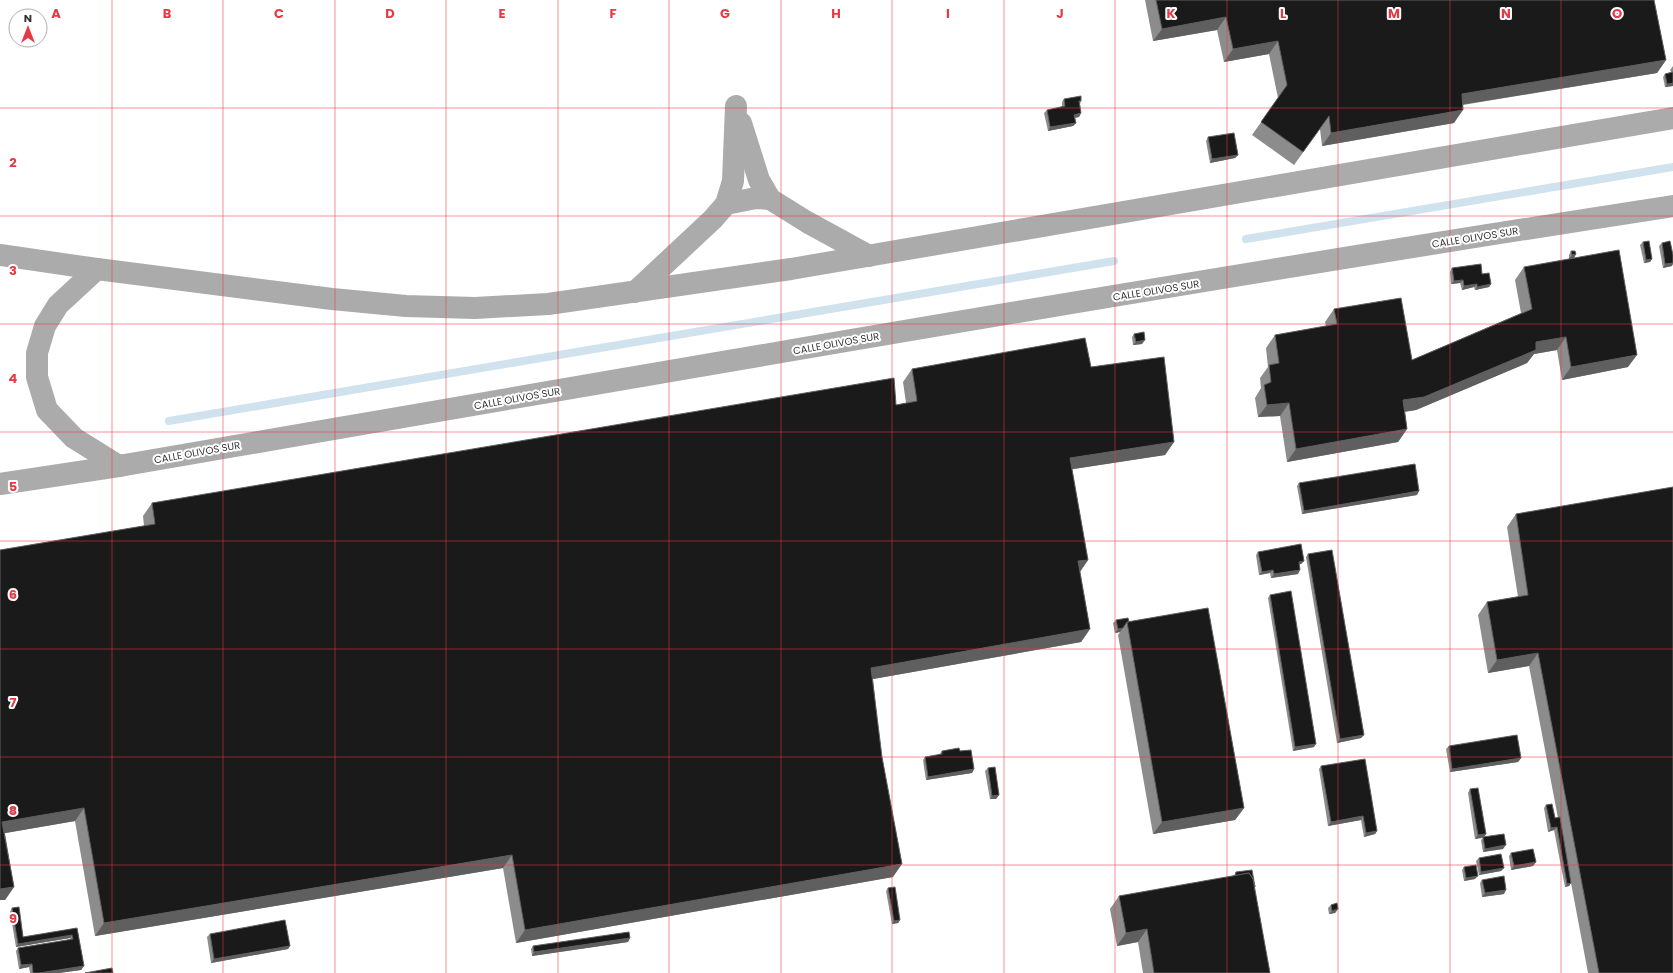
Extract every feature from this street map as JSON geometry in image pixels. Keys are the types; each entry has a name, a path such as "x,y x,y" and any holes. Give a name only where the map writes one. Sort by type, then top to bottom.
{"main road":[{"path":"635,292 713,219 726,204 733,181 736,106 759,180 770,199 807,222 869,256"},
{"path":"0,255 97,270 332,299 406,306 475,308 548,304 791,269 1673,118"},
{"path":"726,204 749,199 770,199"},
{"name":"CALLE OLIVOS SUR","path":"0,484 119,466 851,340 1529,228 1673,206"},
{"path":"97,270 58,305 45,326 37,353 37,377 47,410 74,438 119,466"}],"building":[{"path":"1156,0 1654,0 1666,60 1462,94 1463,110 1331,133 1329,116 1303,152 1261,122 1287,85 1278,41 1233,49 1226,17 1162,29"},
{"path":"1673,72 1673,83 1667,84 1665,74"},
{"path":"1081,96 1081,101 1079,101 1081,113 1074,115 1076,123 1050,127 1047,110 1065,106 1064,99"},
{"path":"1234,133 1238,155 1212,159 1208,137"},
{"path":"1649,241 1652,259 1646,260 1643,242"},
{"path":"1670,241 1673,263 1665,264 1662,243"},
{"path":"1619,250 1637,355 1571,367 1566,337 1536,342 1536,350 1424,397 1403,400 1407,429 1296,449 1289,403 1267,405 1264,385 1271,382 1269,365 1279,363 1275,335 1337,324 1334,309 1401,298 1412,360 1532,309 1524,267"},
{"path":"1571,251 1575,251 1576,254 1572,255"},
{"path":"1481,264 1482,274 1489,273 1491,284 1477,287 1477,284 1464,286 1463,280 1454,281 1452,268"},
{"path":"1144,332 1145,340 1136,342 1134,334"},
{"path":"1085,338 1091,367 1164,357 1174,442 1070,458 1088,560 1078,561 1090,629 871,668 882,757 902,864 525,930 512,855 104,923 84,808 2,822 14,887 0,889 0,550 155,524 152,503 894,378 896,405 917,401 912,369"},
{"path":"1415,464 1419,491 1304,511 1299,483"},
{"path":"1673,487 1673,973 1599,973 1538,653 1497,660 1487,602 1528,595 1516,514"},
{"path":"1301,544 1304,561 1299,562 1300,570 1274,574 1273,570 1262,572 1258,552"},
{"path":"1332,550 1364,735 1340,739 1308,554"},
{"path":"1291,591 1316,744 1295,747 1270,595"},
{"path":"1208,608 1244,808 1162,822 1127,622"},
{"path":"1128,618 1129,622 1127,622 1123,628 1118,629 1116,620"},
{"path":"1517,735 1521,758 1452,769 1449,746"},
{"path":"959,748 960,751 971,750 974,769 928,777 925,757 942,754 942,751"},
{"path":"1365,759 1377,831 1366,833 1363,816 1331,822 1321,766"},
{"path":"995,767 999,795 992,796 988,768"},
{"path":"1478,788 1486,834 1478,835 1470,789"},
{"path":"1552,804 1555,818 1560,817 1571,883 1567,884 1557,827 1551,828 1546,805"},
{"path":"1504,834 1506,845 1485,849 1483,837"},
{"path":"1533,849 1536,862 1514,866 1511,853"},
{"path":"1501,854 1504,868 1481,872 1479,858"},
{"path":"1476,865 1478,876 1466,878 1464,867"},
{"path":"1252,870 1255,887 1253,879 1249,873 1235,876 1236,872"},
{"path":"1249,873 1253,879 1270,973 1154,973 1147,929 1126,933 1119,896"},
{"path":"1504,876 1506,890 1485,893 1482,880"},
{"path":"895,887 900,920 894,921 888,888"},
{"path":"1337,903 1338,909 1332,911 1331,905"},
{"path":"19,907 23,937 77,928 84,966 33,973 32,964 21,965 18,948 73,939 72,935 18,944 12,908"},
{"path":"285,920 290,946 214,959 210,934"},
{"path":"629,932 630,938 534,952 533,946"},
{"path":"112,968 113,973 85,973"}],"waterway":[{"path":"1246,239 1673,167"},
{"path":"169,421 1114,261"}]}
